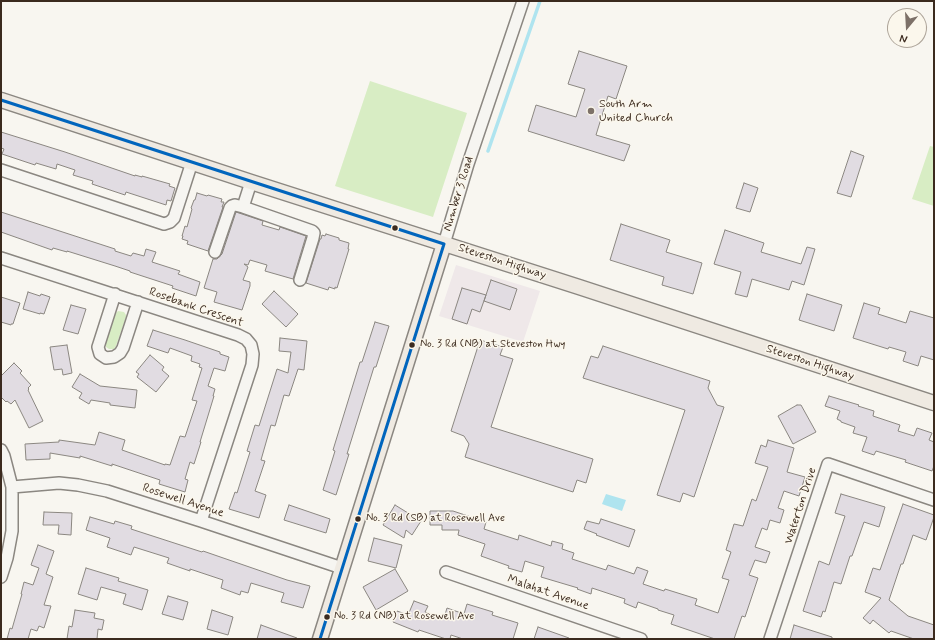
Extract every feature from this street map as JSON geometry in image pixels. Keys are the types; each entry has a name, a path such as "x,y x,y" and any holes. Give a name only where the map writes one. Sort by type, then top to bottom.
{"main road":[{"name":"Steveston Highway","path":"1,100 934,403"},
{"name":"Number 3 Road","path":"320,639 444,244"}],"street":[{"name":"Number 3 Road","path":"444,244 468,164 523,1"},
{"path":"1,170 164,224 170,222 174,218 192,162"},
{"path":"243,207 251,182"},
{"path":"215,252 230,208 235,205 243,207 314,233 314,238 300,280"},
{"name":"Rosebank Crescent","path":"1,258 238,335 246,339 251,345 253,354 252,365 201,520"},
{"path":"115,294 98,347 100,354 106,358 114,357 120,353 123,348 138,302"},
{"path":"1,450 12,487 12,531 7,558 1,577"},
{"name":"Waterton Drive","path":"770,639 828,464 934,500"},
{"name":"Rosewell Avenue","path":"12,487 59,483 107,491 201,520 342,568"},
{"name":"Malahat Avenue","path":"446,572 638,639"}],"shaded area":[{"path":"456,265 540,291 523,342 439,316"}],"green space":[{"path":"370,81 467,113 433,217 335,186"},
{"path":"930,146 934,147 934,206 912,199"},
{"path":"118,311 124,312 126,317 116,346 114,349 109,349 106,347 106,343 115,314"}],"water":[{"path":"606,494 626,500 622,511 602,504"}],"building":[{"name":"South Arm United Church","path":"579,51 627,66 616,99 608,96 596,135 630,145 624,161 528,131 536,105 576,117 585,89 568,84"},
{"path":"1,132 135,176 142,176 170,184 169,186 175,188 171,201 167,200 166,205 126,192 125,195 92,184 93,181 73,175 75,170 57,164 56,169 36,163 35,165 2,154 4,149 1,148"},
{"path":"851,151 864,156 851,197 837,193"},
{"path":"744,183 758,188 750,212 736,208"},
{"path":"197,193 222,199 221,202 224,202 208,251 187,244 188,241 182,239"},
{"path":"1,212 115,249 115,251 131,256 133,253 144,256 146,249 156,252 152,262 180,271 178,274 200,282 196,296 172,288 173,286 115,266 67,251 53,248 52,250 1,232"},
{"path":"236,212 263,221 262,225 279,230 280,227 306,236 293,279 265,271 267,265 250,260 248,265 244,264 248,267 243,280 250,282 250,286 242,310 214,302 217,292 204,288 213,259 217,259 222,254"},
{"path":"621,224 670,240 666,252 702,263 693,294 662,285 664,277 610,260"},
{"path":"725,230 764,243 761,252 801,264 807,247 815,249 804,285 792,281 789,290 752,279 747,297 735,294 741,272 714,264"},
{"path":"326,234 349,243 349,249 337,288 335,287 335,289 329,287 328,290 306,283 320,239 322,235 325,236"},
{"path":"491,280 517,289 510,310 484,301"},
{"path":"462,288 486,295 480,312 472,309 467,324 452,319"},
{"path":"274,291 298,314 286,327 262,304"},
{"path":"28,292 40,296 41,294 50,297 44,314 23,309"},
{"path":"807,294 842,305 834,331 799,320"},
{"path":"1,297 20,303 13,324 11,325 1,322"},
{"path":"864,303 880,308 878,314 906,323 910,311 934,318 934,360 921,356 918,366 903,361 906,352 889,347 888,349 853,338"},
{"path":"71,305 86,309 78,334 63,330"},
{"path":"375,322 389,326 376,367 374,367 336,495 323,490 335,451 333,450 360,362 362,362"},
{"path":"153,330 220,352 220,354 229,357 225,371 214,368 208,386 215,389 214,396 194,464 190,462 185,479 188,480 185,492 159,484 160,480 112,464 112,466 80,456 80,458 50,453 50,459 26,460 25,444 59,442 59,440 95,445 99,432 125,440 122,450 165,465 170,465 180,436 185,437 197,401 192,400 202,368 199,367 200,364 191,361 192,356 170,348 168,353 147,346"},
{"path":"280,338 307,341 304,370 298,369 289,396 284,395 275,426 271,425 261,460 265,461 255,491 266,495 259,518 229,509 235,492 237,493 250,452 247,451 255,425 259,426 277,369 288,373 291,352 279,351"},
{"path":"480,340 503,347 500,355 513,359 491,427 593,459 586,483 577,480 573,492 465,457 469,444 464,436 451,431"},
{"path":"67,345 72,373 63,375 62,369 54,370 50,347"},
{"path":"603,346 710,381 708,388 717,405 724,407 694,497 683,493 680,502 657,495 685,410 583,378 591,356 598,358"},
{"path":"150,355 164,367 162,370 169,376 156,392 137,377 139,374 136,372"},
{"path":"14,363 22,371 20,373 31,385 28,390 43,421 29,428 15,400 11,404 7,401 6,402 1,397 1,376"},
{"path":"80,374 100,386 137,390 135,408 110,405 110,403 91,400 89,404 79,398 82,393 72,387"},
{"path":"829,396 874,411 873,416 900,425 898,431 914,436 917,428 932,433 929,440 934,442 934,466 932,471 905,462 906,460 876,451 874,455 862,451 867,437 853,433 855,427 837,419 840,411 825,406"},
{"path":"797,405 801,405 816,432 793,444 778,416"},
{"path":"768,440 794,448 787,472 805,477 799,496 784,491 778,508 784,510 780,523 770,520 767,530 762,528 755,547 770,552 766,563 755,560 749,575 758,578 745,617 742,616 734,639 715,639 671,624 674,615 638,602 636,608 624,603 625,599 592,588 591,594 577,589 578,588 541,577 544,567 525,561 522,572 508,568 509,566 481,556 485,544 458,535 459,530 442,530 442,525 430,525 430,511 453,511 486,522 484,529 518,540 519,535 551,546 552,541 563,544 562,549 574,553 572,559 606,570 608,565 634,574 637,567 648,571 643,584 697,599 695,605 718,613 729,580 722,578 731,552 726,550 734,524 743,526 752,499 756,501 768,467 755,463 761,445 766,447"},
{"path":"841,494 885,507 879,527 864,522 852,556 850,556 841,584 834,582 825,612 823,611 821,617 803,611 819,561 829,565 845,516 835,513"},
{"path":"903,504 934,515 934,517 926,540 913,535 903,564 901,564 889,600 908,616 934,625 934,639 914,639 891,631 889,633 873,620 870,624 863,618 881,598 865,592 873,568 880,570"},
{"path":"289,505 330,519 326,533 284,520"},
{"path":"395,505 421,521 412,535 406,530 404,538 383,525"},
{"path":"44,512 72,513 71,535 58,534 59,525 43,525"},
{"path":"90,517 114,524 115,521 132,526 131,529 202,552 203,551 287,580 310,586 303,608 281,602 284,593 251,583 248,593 241,591 240,595 221,588 223,580 167,563 169,558 134,547 131,555 107,547 110,538 86,530"},
{"path":"601,519 635,530 629,547 584,529 587,521 599,524"},
{"path":"374,538 402,545 396,568 368,561"},
{"path":"38,545 54,551 46,574 53,577 44,605 51,606 44,628 39,626 37,631 31,629 28,639 7,639 10,628 12,629 24,582 33,585 39,568 31,565"},
{"path":"86,568 119,578 118,581 148,590 142,610 123,604 126,594 101,587 97,600 78,594"},
{"path":"395,569 408,591 376,610 363,587"},
{"path":"168,596 188,602 183,620 162,614"},
{"path":"414,601 428,606 425,612 444,618 447,608 464,614 467,604 493,612 492,615 518,623 513,639 463,639 451,635 450,639 446,639 419,630 418,632 393,622 397,611 408,615"},
{"path":"75,610 95,613 94,618 104,620 102,630 98,629 97,639 67,639 69,626 72,627"},
{"path":"212,610 233,617 228,635 207,629"},
{"path":"261,625 297,638 257,639"},
{"path":"794,625 832,637 832,639 790,639"},
{"path":"538,627 569,638 569,639 534,639"}],"waterway":[{"path":"488,151 540,1"}],"transit line":[{"path":"1,100 444,244"},
{"path":"320,639 444,244"}],"place":[{"name":"South Arm United Church","path":"591,111"},
{"name":"No. 3 Rd (NB) at Steveston Hwy","path":"412,345"},
{"name":"No. 3 Rd (SB) at Rosewell Ave","path":"358,519"},
{"name":"No. 3 Rd (NB) at Rosewell Ave","path":"327,617"}]}
